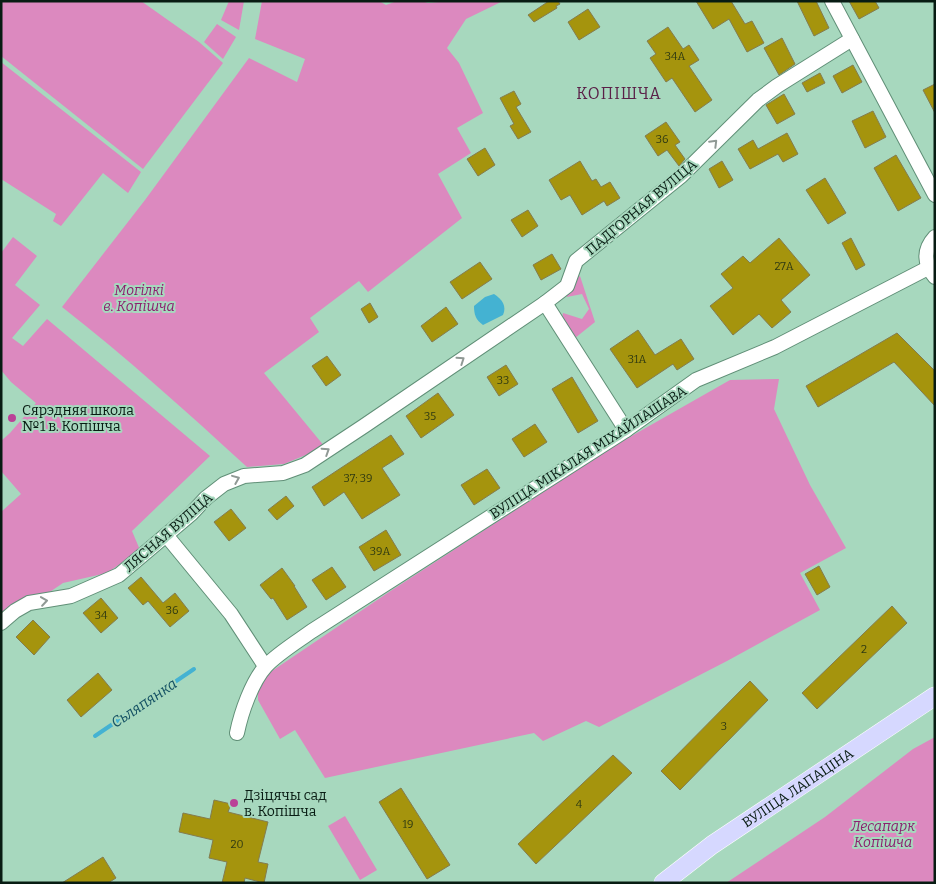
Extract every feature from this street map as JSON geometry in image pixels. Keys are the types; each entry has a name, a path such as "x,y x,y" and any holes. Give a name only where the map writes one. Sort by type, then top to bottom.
{"main road":[{"name":"ВУЛІЦА ЛАПАЦІНА","path":"663,883 712,845 935,696"}],"street":[{"path":"832,1 935,195"},
{"name":"ПАДГОРНАЯ ВУЛІЦА","path":"283,473 304,465 545,303 567,286 576,262 681,176 758,100 784,81 852,39"},
{"path":"931,272 926,257 928,247 935,237"},
{"name":"ВУЛІЦА МІКАЛАЯ МІХАЙЛАШАВА","path":"265,666 312,631 626,430 696,380 774,347 931,272"},
{"path":"545,303 626,430"},
{"name":"ЛЯСНАЯ ВУЛІЦА","path":"1,623 15,611 29,603 66,598 119,575 224,484 244,476 283,473"},
{"path":"166,535 231,614 265,666 240,714 237,733"}],"green space":[{"path":"1,1 141,1 199,42 223,63 143,169 1,56"},
{"path":"229,1 244,1 239,30 221,20"},
{"name":"Могілкі в. Копішча","path":"262,1 379,1 386,5 397,1 422,1 428,3 503,1 466,19 447,48 459,63 483,113 457,128 471,153 438,174 462,218 368,292 359,281 310,318 319,332 264,373 325,447 284,464 247,467 156,385 62,307 145,200 249,58 297,82 305,59 255,39"},
{"path":"217,24 236,37 223,59 204,42"},
{"path":"1,62 141,172 128,193 103,173 61,226 53,221 56,214 1,179"},
{"path":"13,237 37,256 15,285 40,305 12,338 23,346 47,319 210,456 132,531 140,550 107,573 63,583 1,625 1,512 21,494 1,471 1,441 36,403 11,382 1,370 1,253"},
{"path":"580,276 595,322 575,338 562,319 563,313 582,319 589,309 582,294 567,297 566,294 576,278"},
{"path":"779,379 774,409 810,485 846,548 800,573 820,610 727,661 599,727 586,721 543,741 534,733 325,778 295,730 280,739 258,700 258,691 269,673 389,592 614,446 730,380"},
{"name":"Лесапарк Копішча","path":"935,737 935,883 726,883 825,817 913,749"},
{"path":"345,816 377,870 360,880 328,826"}],"water":[{"path":"494,294 503,303 503,315 483,325 476,317 474,306 485,297"}],"building":[{"path":"549,1 558,1 560,4 556,6 557,8 534,22 528,15"},
{"path":"696,1 731,1 745,24 752,21 764,43 747,52 729,19 713,29"},
{"path":"797,1 816,1 829,28 814,36"},
{"path":"849,1 875,1 879,8 859,19"},
{"path":"588,9 600,27 579,40 568,22"},
{"path":"668,27 683,49 689,45 699,60 689,66 712,100 695,112 672,78 666,82 650,58 656,54 647,41"},
{"path":"782,38 795,64 779,75 764,48"},
{"path":"853,65 862,82 842,93 833,76"},
{"path":"820,73 825,83 807,92 802,83"},
{"path":"935,84 935,113 923,90"},
{"path":"514,91 521,104 516,107 531,132 518,139 510,126 514,124 500,98"},
{"path":"784,94 795,114 777,124 766,105"},
{"path":"873,111 886,137 865,148 852,121"},
{"path":"666,122 680,142 675,145 685,159 679,166 667,150 658,156 645,136"},
{"path":"787,133 798,154 783,162 778,154 750,169 738,149 753,140 758,149"},
{"path":"485,148 495,165 478,176 467,159"},
{"path":"896,155 921,198 898,211 874,168"},
{"path":"580,161 592,181 596,179 601,187 610,182 620,198 607,206 604,201 582,215 570,195 561,200 549,180"},
{"path":"722,161 733,180 719,188 709,169"},
{"path":"825,178 846,213 828,224 806,190"},
{"path":"528,210 538,226 522,237 511,220"},
{"path":"779,238 810,275 781,300 791,312 772,328 759,314 733,335 710,306 733,288 721,274 743,256 750,263"},
{"path":"851,238 865,265 856,270 842,243"},
{"path":"552,254 561,269 541,280 533,265"},
{"path":"480,262 492,279 462,299 450,282"},
{"path":"370,303 378,317 369,323 361,309"},
{"path":"446,307 458,324 432,342 421,326"},
{"path":"638,330 655,355 681,339 694,359 677,370 673,364 637,388 610,349"},
{"path":"897,333 935,371 935,406 894,362 818,407 806,386"},
{"path":"327,356 341,375 326,386 312,366"},
{"path":"506,365 518,384 499,396 487,377"},
{"path":"572,377 598,421 578,433 552,389"},
{"path":"438,393 454,415 421,438 406,416"},
{"path":"535,424 547,442 524,457 512,439"},
{"path":"391,435 404,454 382,468 400,495 362,519 344,492 324,506 312,487"},
{"path":"487,469 500,488 474,505 461,485"},
{"path":"286,496 294,506 277,520 268,510"},
{"path":"231,509 246,528 229,541 214,522"},
{"path":"386,530 401,555 374,571 359,547"},
{"path":"819,566 830,587 817,595 805,574"},
{"path":"332,567 346,587 326,600 312,580"},
{"path":"282,568 307,607 287,620 273,598 271,599 260,585"},
{"path":"141,577 163,603 175,593 189,611 170,627 148,601 143,605 128,588"},
{"path":"101,598 118,618 101,633 83,613"},
{"path":"892,606 907,623 817,709 802,693"},
{"path":"33,620 50,637 34,655 16,637"},
{"path":"98,673 112,690 81,717 67,700"},
{"path":"750,681 768,700 680,790 661,771"},
{"path":"613,755 632,773 536,864 518,844"},
{"path":"401,788 450,865 427,879 379,802"},
{"path":"214,800 231,804 228,812 268,822 258,862 268,864 264,883 245,878 244,883 222,883 227,862 209,858 213,840 179,832 183,813 210,819"},
{"path":"103,857 116,878 108,883 62,883"}],"waterway":[{"name":"Сьляпянка","path":"95,736 194,669"}],"place":[{"name":"Сярэдняя школа №1 в. Копішча","path":"12,418"},
{"name":"Дзіцячы сад в. Копішча","path":"234,803"}],"district":[{"name":"КОПІШЧА","path":"619,93"}]}
